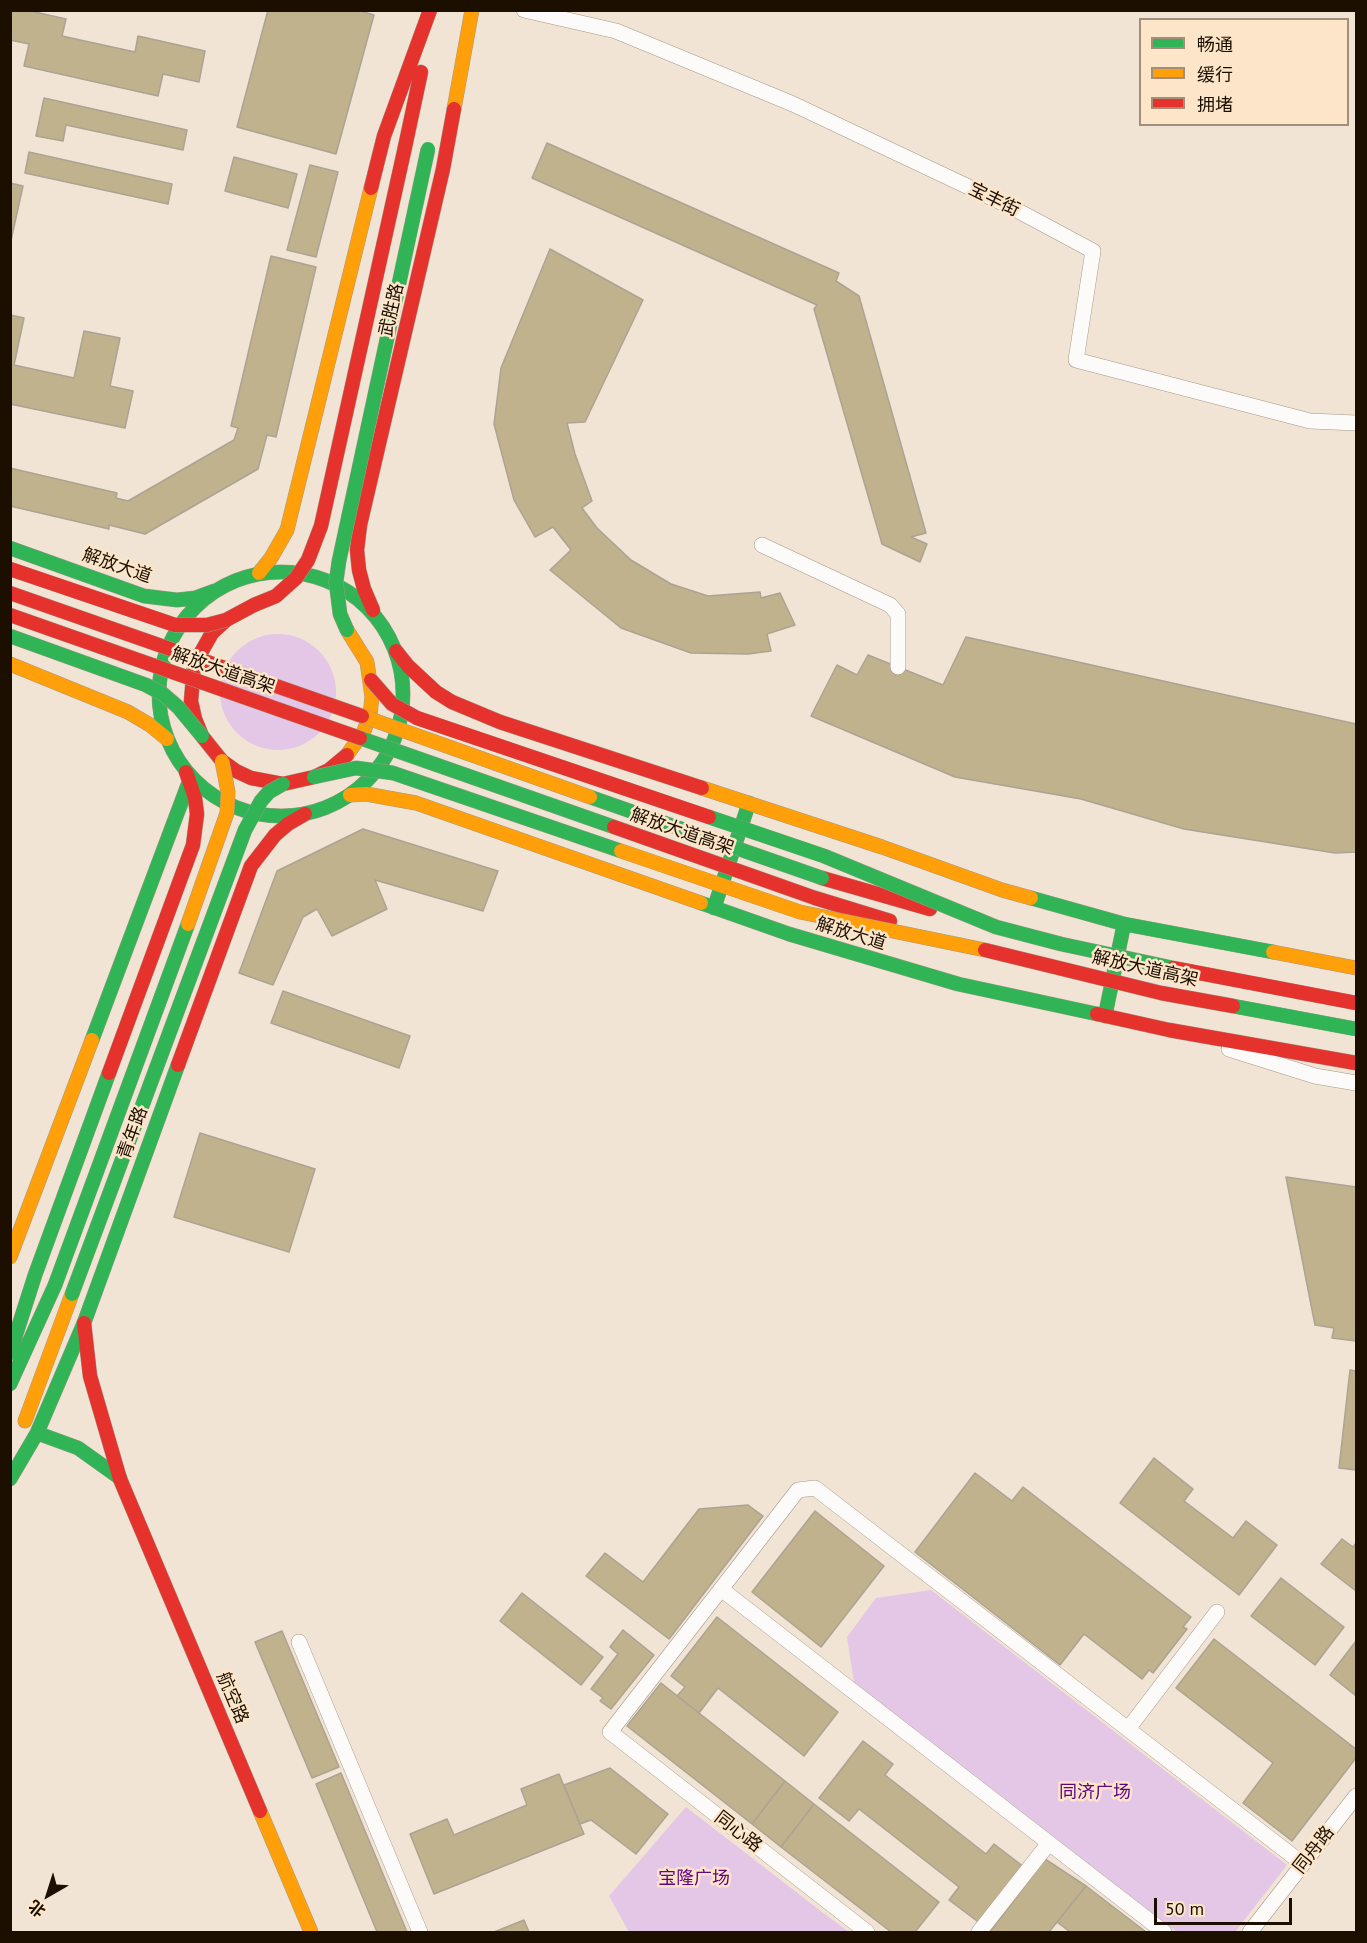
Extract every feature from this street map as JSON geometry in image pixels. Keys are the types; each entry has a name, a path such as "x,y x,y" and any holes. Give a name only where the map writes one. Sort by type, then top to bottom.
{"main road":[{"path":"202,736 193,710 190,683 194,665 202,648 212,633 226,620 276,596 296,578 315,543 321,526 405,147 432,10"},
{"path":"259,573 280,544 294,510 384,136 432,10"},
{"path":"438,117 472,10"},
{"name":"武胜路","path":"375,615 359,570 357,550 360,525 443,169 472,10"},
{"path":"314,777 330,770 355,746 370,715 372,697 367,662 340,614 336,582 430,144"},
{"name":"解放大道","path":"10,548 144,596 177,600 195,598 214,591"},
{"path":"10,569 175,625 200,626 226,620"},
{"path":"10,1353 35,1275 193,845 197,814 195,798 187,776 167,738 160,715 159,688 163,661 172,637 199,602 230,582 259,573 296,572 318,577 358,598 375,615 396,651 402,673 404,692 402,714 397,735 388,754 377,771 350,795 321,810 305,814 284,816 255,813 229,804 187,776"},
{"name":"解放大道高架","path":"10,593 822,878 1061,944 1356,1003"},
{"name":"解放大道高架","path":"10,615 815,898 969,946 1161,993 1356,1029"},
{"path":"10,636 147,685 163,694 178,707 222,761 251,778 283,784"},
{"path":"396,651 422,679 452,702 500,722 882,847 1002,890 1124,924 1356,968"},
{"path":"10,664 128,712 167,738"},
{"path":"371,680 392,704 417,718 824,856 996,927"},
{"path":"10,1384 54,1285 222,831 227,813 228,792 222,761"},
{"path":"10,1460 245,830 261,801 269,792 283,784 356,768 393,773 800,912 969,946"},
{"path":"10,1257 170,837 187,776"},
{"name":"解放大道","path":"350,795 366,794 416,803 789,934 947,981 1169,1030 1356,1063"},
{"path":"714,908 749,803"},
{"name":"青年路","path":"10,1479 37,1433 84,1323 251,866 275,835 305,814"},
{"path":"1104,1016 1124,924"},
{"name":"航空路","path":"84,1323 90,1376 120,1479 311,1932"},
{"name":"航空路","path":"37,1433 78,1448 120,1479"}],"street":[{"name":"宝丰街","path":"524,10 616,31 794,104 1011,207 1093,252 1076,360 1310,421 1356,423"},
{"path":"762,545 890,605 898,614 898,667"},
{"path":"1169,1030 1315,1076 1356,1083"},
{"path":"1164,1932 721,1589 798,1490 815,1488 1303,1864"},
{"name":"同心路","path":"721,1589 609,1732 867,1932"},
{"path":"1128,1729 1217,1612"},
{"path":"298,1642 420,1932"},
{"name":"同舟路","path":"1250,1932 1356,1796"},
{"path":"979,1932 1049,1843"}],"green space":[{"path":"278,634 300,639 319,651 331,670 336,692 331,714 319,733 300,745 278,750 256,745 237,733 225,714 220,692 225,670 237,651 256,639"},
{"name":"同济广场","path":"931,1590 1287,1865 1235,1932 1177,1932 854,1682 847,1637 876,1598"},
{"name":"宝隆广场","path":"686,1807 849,1932 629,1932 609,1896"}],"building":[{"path":"10,10 26,10 66,19 62,36 135,52 138,36 205,51 199,82 163,74 158,96 24,66 29,44 10,40"},
{"path":"268,10 357,10 374,15 336,154 237,127"},
{"path":"44,98 187,130 183,150 66,125 63,141 36,136"},
{"path":"547,143 839,273 836,281 859,296 926,533 911,537 927,544 920,562 882,544 814,309 817,305 532,178"},
{"path":"29,152 172,184 168,204 25,173"},
{"path":"234,157 297,174 288,208 225,191"},
{"path":"310,165 338,172 316,257 287,250"},
{"path":"10,183 23,186 10,245"},
{"path":"550,249 643,300 585,422 567,423 575,454 592,501 582,508 597,528 631,560 671,584 708,596 760,592 761,598 780,593 795,625 767,634 771,651 748,654 691,653 621,628 550,570 571,550 553,527 535,537 514,500 494,424 501,368"},
{"path":"271,256 316,267 276,437 267,435 258,469 145,534 109,525 109,529 10,506 10,468 117,493 116,498 128,501 234,440 238,428 231,426"},
{"path":"10,315 24,318 14,365 74,378 84,331 120,338 110,386 133,391 125,428 10,404"},
{"path":"966,637 1356,724 1356,852 1335,853 1184,829 1081,799 955,777 811,716 837,665 857,675 868,655 943,685"},
{"path":"363,829 498,871 483,911 375,880 387,909 332,936 317,909 303,917 273,985 239,973 277,871"},
{"path":"283,991 410,1036 399,1068 271,1023"},
{"path":"200,1133 315,1169 289,1252 174,1217"},
{"path":"1286,1177 1356,1187 1356,1341 1332,1338 1334,1328 1315,1325"},
{"path":"1350,1370 1356,1371 1356,1470 1339,1468"},
{"path":"1154,1458 1193,1489 1184,1501 1233,1538 1246,1521 1277,1545 1239,1595 1120,1503"},
{"path":"975,1473 1012,1501 1023,1487 1191,1617 1183,1627 1187,1629 1153,1673 1149,1670 1142,1679 1084,1634 1060,1665 915,1552"},
{"path":"748,1505 763,1516 669,1639 586,1576 605,1553 643,1582 699,1509"},
{"path":"815,1511 884,1566 821,1647 752,1592"},
{"path":"1342,1539 1353,1547 1356,1543 1356,1591 1321,1564"},
{"path":"1281,1578 1344,1627 1315,1665 1251,1616"},
{"path":"522,1593 603,1657 581,1685 500,1621"},
{"path":"717,1617 838,1712 804,1756 718,1688 699,1713 677,1696 685,1687 671,1676"},
{"path":"623,1630 654,1655 611,1709 600,1701 603,1698 591,1689 618,1654 610,1647"},
{"path":"282,1631 339,1767 312,1778 255,1642"},
{"path":"1214,1639 1356,1749 1356,1758 1292,1841 1243,1803 1273,1763 1176,1688"},
{"path":"1356,1641 1356,1696 1330,1675"},
{"path":"661,1683 785,1781 752,1824 627,1726"},
{"path":"863,1741 893,1764 885,1775 986,1854 994,1844 1024,1867 981,1924 949,1900 959,1887 859,1809 849,1821 819,1798"},
{"path":"610,1768 668,1814 636,1854 591,1820 580,1824 564,1785"},
{"path":"341,1773 407,1932 377,1932 316,1784"},
{"path":"559,1774 584,1834 434,1894 410,1834 447,1819 454,1835 527,1805 521,1789"},
{"path":"785,1781 814,1804 781,1847 752,1824"},
{"path":"814,1804 939,1902 915,1932 891,1932 781,1847"},
{"path":"1045,1859 1086,1886 1049,1932 990,1932"},
{"path":"1086,1886 1146,1932 1070,1932 1057,1922"},
{"path":"524,1920 529,1932 494,1932"}],"traffic: fast":[{"path":"347,630 340,614 336,582 339,561 428,149"},
{"path":"10,548 144,596 177,600 195,598 214,591"},
{"path":"269,572 293,572 316,577 339,586 359,599 376,616 394,647 401,670 403,694 401,718 389,752 376,772 359,789 339,802 316,811 293,816 269,816 246,811 223,802 203,789 186,772 173,752 164,729 159,706 159,682 164,659 173,636 186,616 203,599 223,586 246,577 269,572"},
{"path":"10,636 146,685 163,694 178,707 202,736"},
{"path":"360,738 614,827"},
{"path":"314,777 356,768 393,773 621,851"},
{"path":"92,1040 189,782"},
{"path":"72,1294 245,830 261,801 269,792 283,784"},
{"path":"590,797 822,878"},
{"path":"714,908 749,803"},
{"path":"709,817 824,856 996,927 1061,944 1173,968"},
{"path":"1031,898 1124,924 1273,952"},
{"path":"701,903 789,934 958,984 1097,1014"},
{"path":"55,1285 188,924"},
{"path":"1105,1016 1124,924"},
{"path":"1233,1006 1356,1029"},
{"path":"10,1479 37,1433 84,1323 178,1065"},
{"path":"10,1353 35,1275 109,1073"},
{"path":"10,1384 55,1285"},
{"path":"37,1433 78,1448 120,1478"}],"traffic: slow":[{"path":"454,109 472,10"},
{"path":"259,573 271,558 287,530 371,188"},
{"path":"347,630 367,662 372,697 370,715 364,731 347,755"},
{"path":"10,664 128,712 150,725 167,739"},
{"path":"362,716 590,797"},
{"path":"188,924 227,813 228,792 222,761"},
{"path":"702,788 1031,898"},
{"path":"350,795 366,794 416,803 701,903"},
{"path":"621,851 800,912 985,950"},
{"path":"1273,952 1356,968"},
{"path":"10,1257 92,1040"},
{"path":"25,1421 72,1294"},
{"path":"260,1811 311,1932"}],"traffic: jam":[{"path":"371,188 384,136 430,10"},
{"path":"405,147 421,72"},
{"path":"373,610 359,570 357,550 360,525 443,169 454,109"},
{"path":"254,605 276,596 296,578 308,560 321,526 405,147"},
{"path":"10,569 175,625 207,625 226,620"},
{"path":"10,593 362,716"},
{"path":"254,605 226,620 212,633 194,665 191,701 202,736 222,761 236,771 251,778 283,784 314,777 329,770 347,755"},
{"path":"10,615 360,738"},
{"path":"396,651 408,666 436,692 452,702 500,722 702,788"},
{"path":"371,680 392,704 417,718 709,817"},
{"path":"109,1073 193,845 197,814 195,798 186,772"},
{"path":"178,1065 251,866 275,835 305,814"},
{"path":"614,827 815,898"},
{"path":"822,878 930,909"},
{"path":"815,898 890,921"},
{"path":"985,950 1161,993 1233,1006"},
{"path":"1173,968 1356,1003"},
{"path":"1097,1014 1169,1030 1356,1063"},
{"path":"84,1323 90,1376 120,1479 260,1811"}]}
